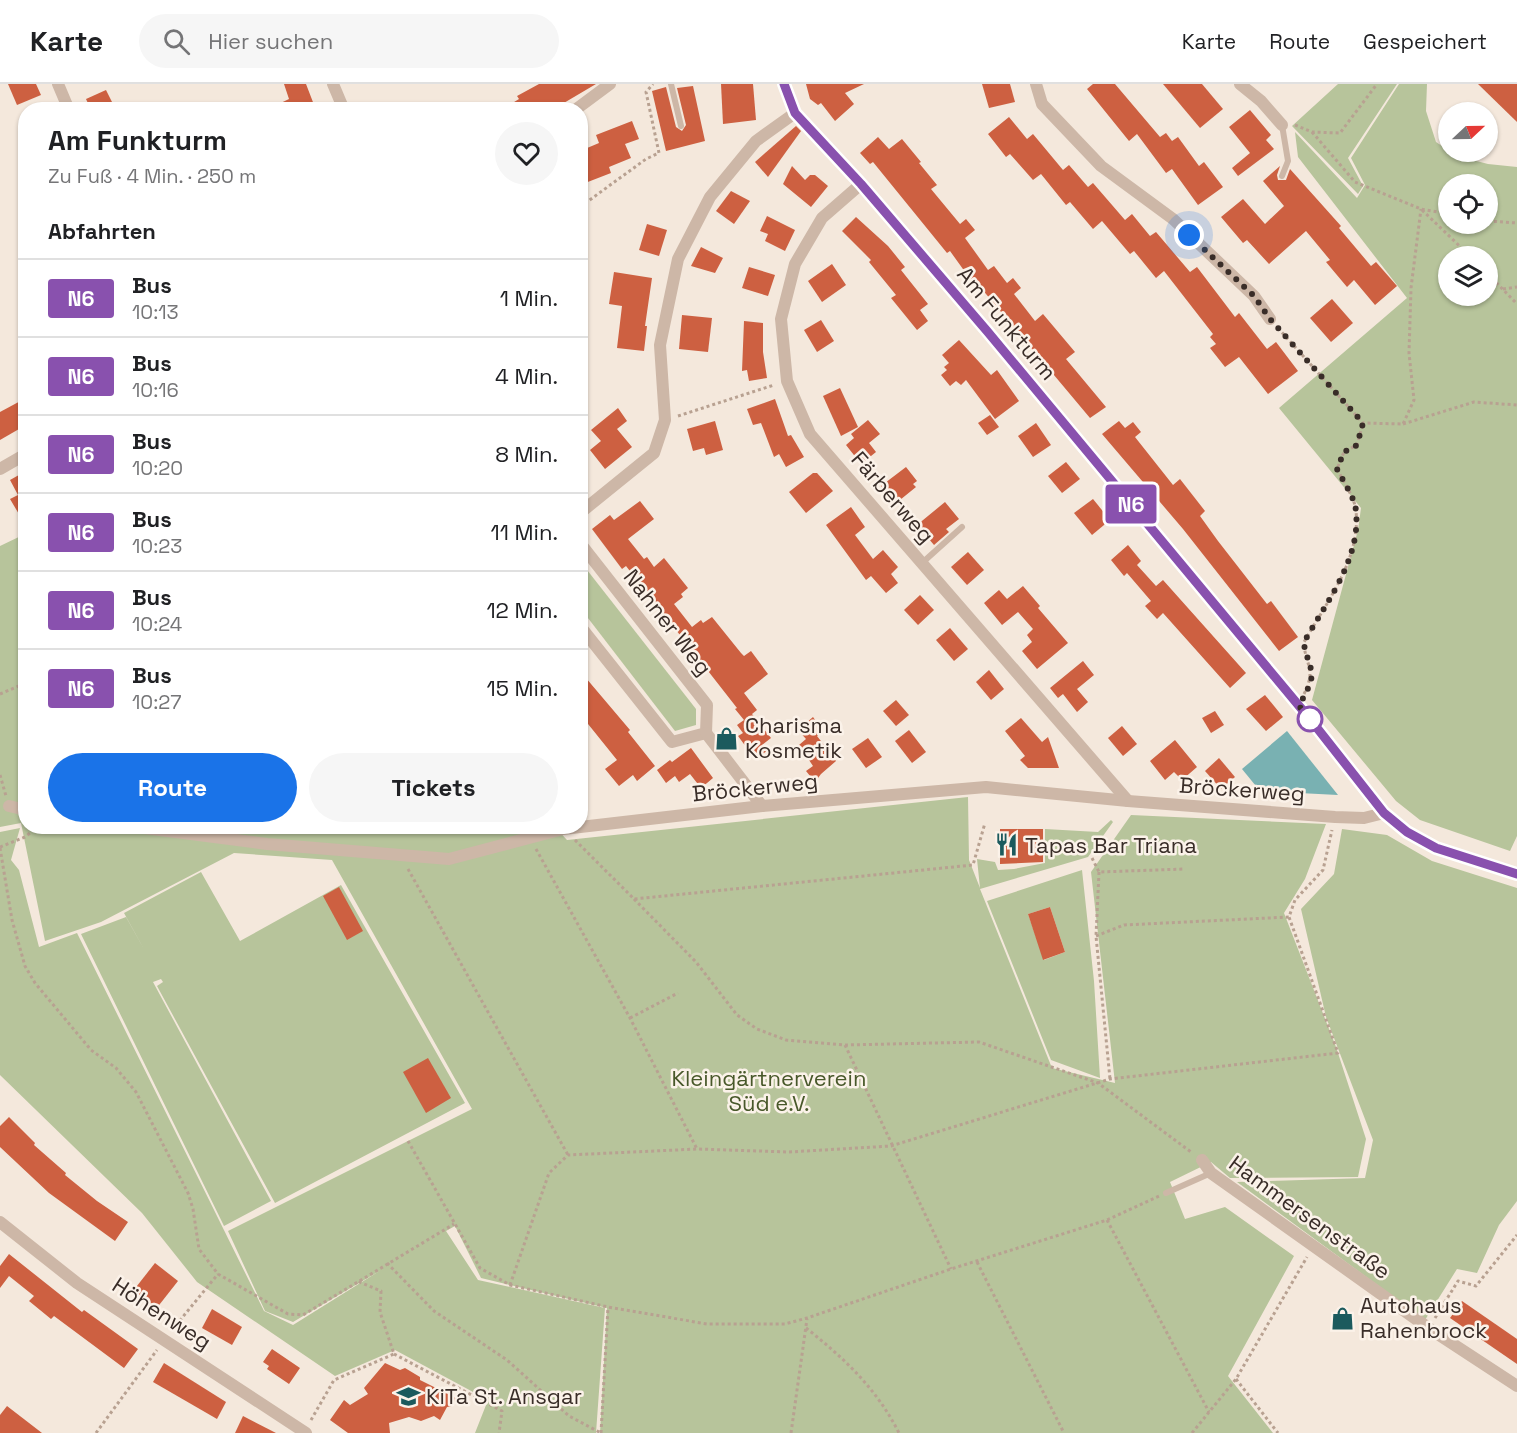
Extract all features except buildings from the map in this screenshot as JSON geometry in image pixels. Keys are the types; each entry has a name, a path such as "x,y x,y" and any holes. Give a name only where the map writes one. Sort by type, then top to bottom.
{"street":[{"path":"58,84 66,102"},
{"path":"333,84 341,102"},
{"path":"586,102 610,84"},
{"name":"Am Funkturm","path":"784,84 795,113 861,184 987,331 1299,706 1384,813"},
{"path":"1036,84 1042,104 1101,166 1173,219 1254,296 1270,319"},
{"path":"1240,84 1261,101 1282,125"},
{"path":"588,507 654,453 664,420 660,345 678,259 710,197 756,141 795,113"},
{"name":"Färberweg","path":"861,184 822,218 795,264 781,319 787,381 810,434 1128,801"},
{"path":"0,469 18,459"},
{"name":"Nahner Weg","path":"588,553 707,705 706,732"},
{"path":"588,636 672,742 706,732 762,806"},
{"name":"Bröckerweg","path":"588,826 762,806 986,787 1335,817 1364,818 1384,813"},
{"path":"9,806 18,808"},
{"path":"1384,813 1407,832 1436,848 1517,874"},
{"name":"Bröckerweg","path":"190,834 267,844 449,859 544,834"},
{"name":"Hammersenstraße","path":"1202,1160 1211,1173 1430,1329 1517,1386"},
{"name":"Höhenweg","path":"0,1222 77,1283 305,1432"}],"lane":[{"path":"670,84 681,126"},
{"path":"1282,125 1288,161 1282,176"},
{"path":"922,563 962,527"},
{"path":"1166,1193 1211,1173"}],"path":[{"path":"588,201 646,159 659,153 646,92 652,84"},
{"path":"1282,125 1291,123 1312,132 1340,133 1377,84"},
{"path":"1312,132 1355,182 1421,209 1438,212"},
{"path":"1421,209 1460,246"},
{"path":"1403,424 1414,400 1409,353 1411,288 1421,209"},
{"path":"1498,222 1517,223"},
{"path":"1498,284 1517,304"},
{"path":"1503,289 1517,287"},
{"path":"1270,319 1363,423 1403,424 1474,402 1517,405"},
{"path":"664,420 787,381"},
{"path":"1299,706 1312,678 1309,661 1304,652 1304,642 1348,564 1355,535 1356,509 1337,469 1344,452 1357,445 1363,423"},
{"path":"0,694 18,686"},
{"path":"0,775 9,806"},
{"path":"510,1285 549,1173 568,1155 697,1149 789,1152 891,1146 1110,1079 1338,1053 1289,916 1295,900 1323,870 1335,817"},
{"path":"634,899 973,865 985,823"},
{"path":"29,834 0,847 12,920 25,966 35,983 91,1050 116,1068 136,1092 188,1193 193,1209 199,1249 218,1274 288,1314 303,1315 454,1224"},
{"path":"568,834 696,962 737,1015 757,1029 786,1040 845,1045 979,1042 1098,1083 1202,1160"},
{"path":"529,838 630,1018 697,1149"},
{"path":"400,854 568,1155"},
{"path":"1092,858 1099,872 1096,936 1110,1079"},
{"path":"1099,872 1185,869"},
{"path":"1096,936 1124,925 1289,916"},
{"path":"630,1018 678,993"},
{"path":"845,1045 951,1269"},
{"path":"408,1141 480,1268 510,1285 707,1324 785,1324 807,1318 951,1269 1107,1220 1166,1193"},
{"path":"1107,1220 1209,1412"},
{"path":"1430,1329 1458,1281 1476,1286 1517,1235"},
{"path":"1192,1433 1236,1378 1314,1245"},
{"path":"977,1262 1064,1433"},
{"path":"387,1263 434,1311 507,1360 569,1416 601,1433 608,1306"},
{"path":"96,1433 165,1340 218,1274"},
{"path":"357,1281 381,1291 380,1312 394,1353 502,1411 499,1433"},
{"path":"791,1433 807,1318"},
{"path":"806,1328 862,1377 888,1411 899,1433"},
{"path":"305,1432 334,1380 394,1353"},
{"path":"1236,1378 1278,1433"}],"green space":[{"path":"1338,84 1397,84 1348,158 1363,186 1358,194 1292,126"},
{"path":"1399,84 1427,84 1426,111 1438,143 1438,162 1480,162 1517,167 1517,836 1510,851 1420,820 1396,801 1312,700 1358,530 1361,508 1279,408 1407,298 1298,157 1295,132 1357,198 1365,185 1351,158"},
{"name":"Kleingärtnerverein Süd e.V.","path":"18,537 18,824 0,827 0,546"},
{"path":"588,571 696,709 696,725 675,731 588,618"},
{"name":"Kleingärtnerverein Süd e.V.","path":"968,797 969,860 980,888 977,859 995,862 998,870 1045,863 1045,829 1098,832 1111,820 1113,822 1088,857 980,889 1052,1068 1115,1083 1091,872 1131,815 1326,824 1305,879 1284,913 1336,1047 1366,1139 1358,1177 1230,1178 1211,1162 1170,1182 1185,1219 1225,1207 1294,1256 1228,1376 1273,1433 600,1433 607,1308 481,1278 455,1226 446,1231 478,1280 605,1308 596,1433 475,1433 488,1400 395,1350 335,1376 197,1282 142,1213 0,1075 0,832 18,828 11,860 19,870 39,947 77,933 264,1311 293,1325 381,1270 293,1322 265,1311 228,1231 472,1109 332,860 234,853 101,922 45,941 23,834 561,834 567,840"},
{"path":"1342,829 1387,835 1432,861 1517,888 1517,1201 1499,1225 1477,1273 1457,1269 1425,1320 1237,1182 1365,1178 1373,1140 1326,1017 1301,909 1334,874"},
{"path":"1082,870 1094,981 1100,1078 1051,1060 987,901","holes":["1050,907 1065,952 1044,960 1028,914"]},
{"path":"201,872 240,941 341,885 465,1103 275,1203 157,986 163,982 161,979 153,982 271,1201 224,1226 81,934 126,917 145,951 124,913"}],"water":[{"path":"1287,731 1338,795 1260,791 1242,769"}],"bus line":[{"name":"N6","path":"784,84 795,113 861,184 987,331 1310,719 1384,813 1407,832 1436,848 1517,874"}],"place":[{"name":"Charisma Kosmetik","path":"727,738"},
{"name":"Tapas Bar Triana","path":"1007,845"},
{"name":"Autohaus Rahenbrock","path":"1342,1318"},
{"name":"KiTa St. Ansgar","path":"408,1396"}],"route":[{"path":"1189,235 1254,296 1270,319 1363,423 1357,445 1344,452 1337,469 1356,509 1355,535 1348,564 1304,642 1304,652 1309,661 1312,678 1299,706 1310,719"}]}
